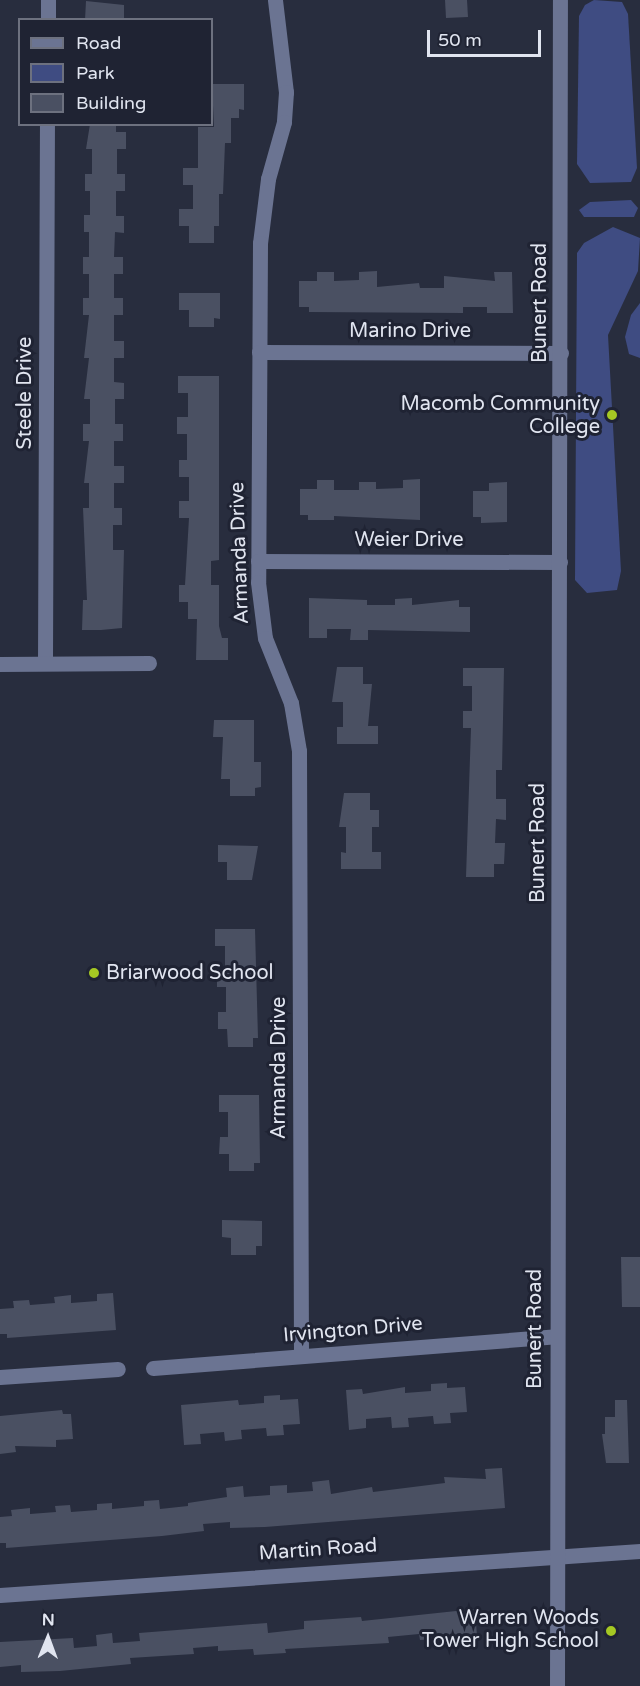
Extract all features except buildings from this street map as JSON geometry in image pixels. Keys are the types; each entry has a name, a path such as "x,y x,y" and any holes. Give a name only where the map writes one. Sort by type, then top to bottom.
{"street":[{"path":"48,0 48,18"},
{"name":"Armanda Drive","path":"275,0 285,108 261,217 258,561 263,627 291,703 299,751 301,1355"},
{"name":"Bunert Road","path":"557,1686 555,1556 561,353 560,0"},
{"name":"Steele Drive","path":"45,662 47,126"},
{"name":"Marino Drive","path":"259,352 561,353"},
{"name":"Weier Drive","path":"258,561 560,562"},
{"path":"0,664 148,663"},
{"name":"Irvington Drive","path":"153,1368 556,1336"},
{"path":"0,1377 118,1369"},
{"name":"Martin Road","path":"0,1595 640,1551"}],"green space":[{"path":"594,0 622,2 628,14 637,168 631,182 590,183 577,164 579,16 585,5"},
{"path":"631,200 638,208 634,217 584,217 579,210 590,202"},
{"path":"613,227 640,238 638,271 608,335 621,571 617,590 587,593 575,580 577,253 584,243"},
{"path":"640,303 640,358 629,354 625,337 631,315"}],"place":[{"name":"Macomb Community College","path":"612,415"},
{"name":"Briarwood School","path":"94,973"},
{"name":"Warren Woods Tower High School","path":"611,1631"}]}
